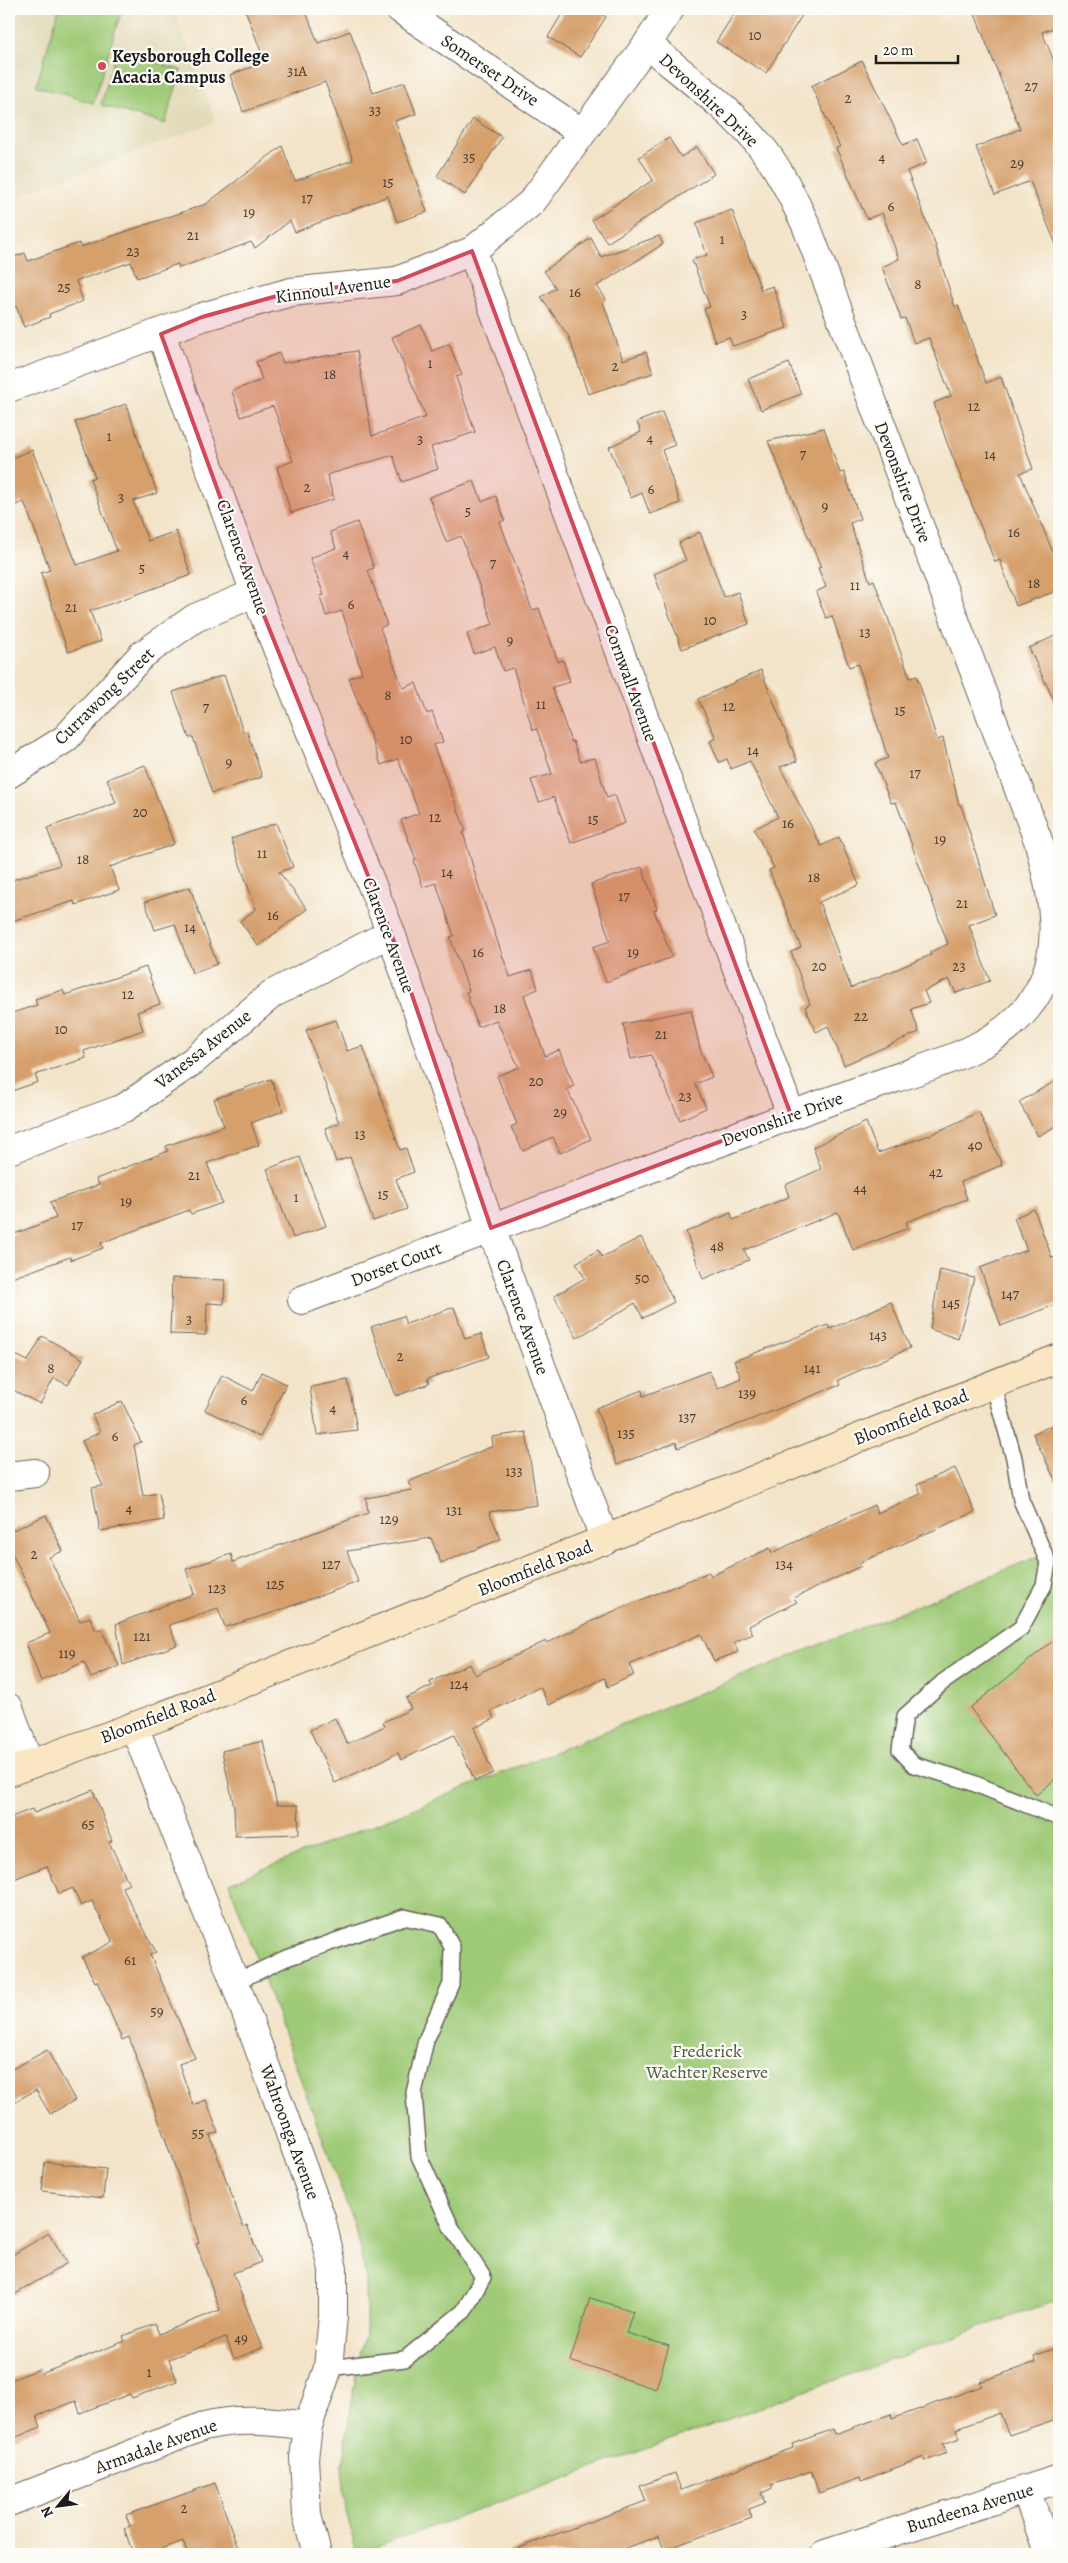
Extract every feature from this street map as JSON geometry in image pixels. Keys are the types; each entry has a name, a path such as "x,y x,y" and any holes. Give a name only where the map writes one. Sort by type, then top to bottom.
{"street":[{"name":"Somerset Drive","path":"400,9 581,132"},
{"name":"Kinnoul Avenue","path":"9,388 161,334 202,317 291,292 397,281 472,250 532,202 581,132 647,44 670,9"},
{"name":"Devonshire Drive","path":"491,1228 791,1115 958,1056 997,1035 1027,1009 1054,977 1054,927 1049,884 1039,843 806,225 784,180 762,148 729,114 647,44"},
{"name":"Cornwall Avenue","path":"472,250 791,1115"},
{"name":"Clarence Avenue","path":"161,334 255,593 391,933 491,1228 605,1540"},
{"name":"Currawong Street","path":"9,774 65,739 142,655 195,618 255,593"},
{"name":"Vanessa Avenue","path":"9,1150 124,1108 193,1061 272,994 391,933"},
{"name":"Dorset Court","path":"302,1300 491,1228"},
{"name":"Bloomfield Road","path":"19,1768 134,1726 1059,1358"},
{"path":"9,1476 35,1473"},
{"path":"9,1708 19,1768"},
{"name":"Wahroonga Avenue","path":"134,1726 234,1980 321,2218 333,2269 333,2316 328,2368 308,2426 304,2485 307,2515 317,2554"},
{"name":"Armadale Avenue","path":"9,2502 204,2426 228,2420 256,2419 308,2426"},
{"name":"Bundeena Avenue","path":"824,2554 1059,2479"},
{"path":"1026,2491 1049,2554"}],"lane":[{"path":"993,1384 1014,1458 1021,1500 1053,1563 1044,1585 1021,1628 943,1682 905,1716 900,1750 914,1765 968,1781 1059,1818"},
{"path":"234,1980 253,1974 284,1959 404,1917 440,1925 452,1947 451,1984 426,2040 414,2093 419,2156 451,2227 483,2277 464,2311 405,2359 328,2368"}],"highlighted area":[{"path":"472,251 791,1115 491,1228 391,933 255,593 161,334 202,317 291,292 397,281"}],"shaded area":[{"name":"Keysborough College Acacia Campus","path":"9,9 174,9 216,122 9,199"}],"green space":[{"path":"59,9 122,9 93,103 36,86"},
{"path":"116,51 181,70 165,124 101,105"},
{"name":"Frederick Wachter Reserve","path":"1059,1548 1059,2299 357,2554 346,2511 342,2466 357,2367 366,2330 366,2277 354,2225 229,1883"}],"building":[{"path":"245,9 305,9 318,43 350,31 373,93 405,82 416,114 395,121 427,212 397,222 388,196 295,232 290,221 255,248 251,242 179,268 178,264 137,278 131,262 76,281 83,301 49,314 50,317 24,327 16,306 9,309 9,259 25,253 28,261 79,243 81,247 206,204 282,146 295,181 353,160 325,82 243,112 230,75 265,62"},
{"path":"565,9 593,9 606,17 580,57 548,37"},
{"path":"737,9 806,9 766,73 716,42"},
{"path":"973,9 1059,9 1059,26 1042,32 1059,73 1059,252 1030,181 995,195 976,147 1020,129"},
{"path":"862,61 903,145 917,139 927,163 907,171 935,244 955,307 958,305 986,383 1001,377 1033,469 1020,473 1059,567 1059,590 1016,606 1000,560 995,562 946,440 934,403 951,396 929,338 914,343 905,318 901,319 882,267 899,259 882,213 867,219 836,148 840,147 811,86"},
{"path":"473,119 502,137 465,195 437,176"},
{"path":"669,138 681,157 697,147 714,174 607,243 592,220 653,180 639,157"},
{"path":"732,210 761,290 773,286 787,328 733,346 729,337 715,342 704,309 710,307 692,260 707,255 696,223"},
{"path":"659,236 663,244 597,286 606,299 603,302 623,360 646,352 653,373 588,394 569,337 541,297 556,288 544,271 591,238 601,257"},
{"path":"421,325 432,351 449,344 462,375 456,377 475,432 431,447 438,469 402,482 393,455 327,475 334,499 291,513 277,467 293,461 273,406 241,417 232,391 262,380 256,362 279,353 283,363 357,351 372,436 426,417 392,337"},
{"path":"789,363 801,394 761,410 748,379"},
{"path":"126,404 157,493 133,501 148,541 176,531 191,575 90,611 101,641 68,652 41,573 50,570 24,502 9,507 9,459 32,450 77,565 117,551 90,479 95,477 75,422"},
{"path":"662,412 675,445 662,450 680,503 650,514 642,493 631,498 609,447 641,432 637,422"},
{"path":"824,428 840,473 844,472 860,519 850,523 870,582 874,580 910,678 917,676 937,740 943,738 959,805 961,805 995,915 969,925 990,981 956,993 949,979 924,991 929,1003 911,1009 919,1032 844,1065 828,1026 816,1032 805,1007 810,1004 791,952 801,947 769,870 774,868 754,829 778,817 750,761 731,769 727,759 719,762 710,741 716,738 698,699 761,670 797,761 780,767 821,846 839,837 859,885 819,902 851,988 931,955 930,952 948,944 896,802 891,803 875,763 888,758 858,664 849,667 832,616 826,618 816,592 826,587 818,568 821,567 768,441"},
{"path":"474,481 482,502 496,496 505,520 500,522 532,610 539,608 558,662 563,660 570,682 552,687 571,742 573,741 580,761 595,758 607,798 615,795 625,823 571,843 554,797 539,802 531,780 552,774 537,729 533,730 513,668 503,671 495,647 474,654 467,634 493,624 461,536 446,542 429,497"},
{"path":"357,522 374,568 368,570 387,625 380,628 403,688 416,683 427,714 432,712 443,742 433,745 466,831 463,832 480,891 510,977 532,970 538,989 524,995 545,1056 559,1050 574,1086 567,1089 591,1139 560,1153 553,1137 523,1151 511,1127 517,1124 497,1076 519,1067 496,1020 478,1027 466,992 469,991 450,937 454,936 436,883 423,887 414,861 416,860 401,820 419,813 398,759 381,765 349,678 362,673 342,611 326,616 320,596 324,595 310,558 336,548 330,532"},
{"path":"700,532 724,597 738,592 749,624 682,649 654,574 686,560 679,543"},
{"path":"1059,634 1059,711 1029,648"},
{"path":"224,675 243,732 247,731 262,777 212,793 193,737 189,738 173,692"},
{"path":"145,765 174,844 110,867 119,890 75,905 74,901 9,922 9,881 60,865 47,828 116,803 107,779"},
{"path":"276,823 293,867 279,872 307,909 258,946 240,921 256,909 231,839"},
{"path":"642,867 657,909 654,910 672,957 606,982 593,947 610,941 591,884"},
{"path":"190,887 217,964 192,973 175,924 155,930 145,902"},
{"path":"146,967 160,1004 137,1012 143,1030 84,1051 86,1058 35,1075 38,1082 9,1092 9,1014 37,1005 35,999 63,990 65,995"},
{"path":"691,1010 700,1049 712,1077 695,1084 706,1108 680,1120 651,1055 631,1059 623,1024"},
{"path":"336,1020 347,1051 363,1046 400,1150 406,1148 414,1172 396,1179 407,1209 373,1221 350,1157 336,1162 325,1128 339,1123 306,1030"},
{"path":"271,1079 283,1111 251,1123 259,1145 207,1163 222,1203 191,1214 189,1210 101,1243 103,1248 71,1260 70,1257 9,1279 9,1236 56,1218 50,1202 99,1185 96,1179 168,1151 166,1146 224,1126 214,1099"},
{"path":"1059,1079 1059,1124 1038,1136 1019,1102"},
{"path":"979,1112 1002,1165 961,1182 967,1199 906,1222 908,1228 853,1250 838,1212 744,1250 749,1260 703,1279 686,1232 731,1213 733,1220 789,1197 785,1185 821,1169 813,1147 866,1122 878,1153 930,1135"},
{"path":"300,1157 326,1226 293,1238 267,1169"},
{"path":"1034,1209 1052,1258 1059,1256 1059,1303 1001,1326 980,1268 1027,1250 1014,1218"},
{"path":"641,1237 674,1302 643,1318 635,1303 577,1338 554,1296 585,1278 576,1263 598,1250 602,1257"},
{"path":"940,1270 974,1278 958,1339 930,1329"},
{"path":"172,1278 225,1280 224,1304 207,1303 206,1335 170,1334"},
{"path":"891,1302 910,1348 838,1380 840,1385 678,1448 676,1442 617,1465 596,1408 642,1390 643,1396 709,1371 718,1388 741,1378 734,1361 828,1325 830,1329"},
{"path":"454,1307 465,1339 481,1334 489,1357 427,1379 429,1384 396,1396 371,1327 403,1316 406,1324"},
{"path":"42,1336 83,1359 68,1385 54,1378 40,1404 9,1388 9,1352 28,1361"},
{"path":"262,1372 286,1384 260,1437 205,1410 222,1375 253,1391"},
{"path":"348,1380 357,1430 317,1435 310,1387"},
{"path":"122,1401 141,1442 134,1445 143,1496 159,1493 164,1520 100,1531 92,1488 103,1486 82,1441 100,1432 92,1415"},
{"path":"1059,1422 1059,1488 1033,1434"},
{"path":"526,1432 537,1505 489,1512 501,1539 441,1563 431,1538 347,1551 358,1582 266,1615 225,1627 218,1608 169,1625 177,1645 123,1665 116,1624 194,1594 186,1569 231,1554 233,1562 368,1513 366,1498 412,1490 408,1482 493,1446 492,1437"},
{"path":"955,1468 975,1512 859,1563 861,1566 794,1598 797,1602 749,1626 753,1634 734,1642 738,1652 714,1661 701,1634 629,1665 634,1675 608,1687 605,1678 549,1705 540,1687 491,1711 494,1719 474,1728 493,1773 475,1781 454,1735 401,1760 398,1753 335,1783 310,1730 335,1718 347,1744 385,1726 383,1722 411,1709 406,1698 432,1686 430,1682 470,1664 475,1675 607,1614 709,1572 711,1576 770,1548 772,1553 874,1505 877,1513 921,1494 917,1485"},
{"path":"46,1515 63,1551 49,1557 80,1621 90,1617 96,1631 101,1629 119,1666 91,1678 84,1662 41,1681 26,1643 50,1633 9,1547 9,1532"},
{"path":"1059,1636 1059,1776 1036,1795 970,1708"},
{"path":"263,1741 277,1805 298,1805 299,1834 235,1836 234,1807 222,1751"},
{"path":"93,1790 112,1841 109,1842 129,1884 122,1887 156,1952 150,1955 195,2058 179,2064 193,2105 206,2100 218,2132 210,2135 243,2227 247,2225 261,2262 233,2273 262,2348 234,2359 226,2337 169,2359 177,2381 132,2398 130,2394 80,2413 76,2401 37,2416 41,2427 9,2440 9,2381 39,2369 41,2374 125,2341 123,2336 155,2324 159,2334 220,2310 196,2244 199,2243 179,2178 129,2037 122,2040 97,1981 95,1982 82,1957 113,1942 92,1901 81,1906 73,1888 59,1894 47,1866 9,1881 9,1818 32,1809 34,1813"},
{"path":"47,2050 75,2100 50,2114 36,2090 9,2105 9,2071"},
{"path":"45,2162 106,2169 103,2198 42,2191"},
{"path":"49,2233 67,2263 9,2298 9,2257"},
{"path":"590,2298 633,2311 626,2333 669,2346 656,2389 570,2361"},
{"path":"1059,2347 1059,2418 1009,2435 1000,2413 956,2429 960,2438 943,2444 947,2453 925,2461 924,2457 861,2481 860,2478 819,2493 811,2471 771,2485 773,2488 761,2493 765,2503 749,2509 752,2518 664,2550 659,2536 610,2554 509,2554 508,2552 646,2501 640,2486 675,2473 681,2490 793,2448 792,2444 833,2429 835,2434 891,2414 892,2419 982,2386 980,2382 1036,2362 1034,2356"},
{"path":"215,2483 240,2554 204,2554 202,2548 187,2553 183,2541 147,2554 133,2554 124,2528 130,2526 126,2515"}],"place":[{"name":"Keysborough College Acacia Campus","path":"102,66"}]}
